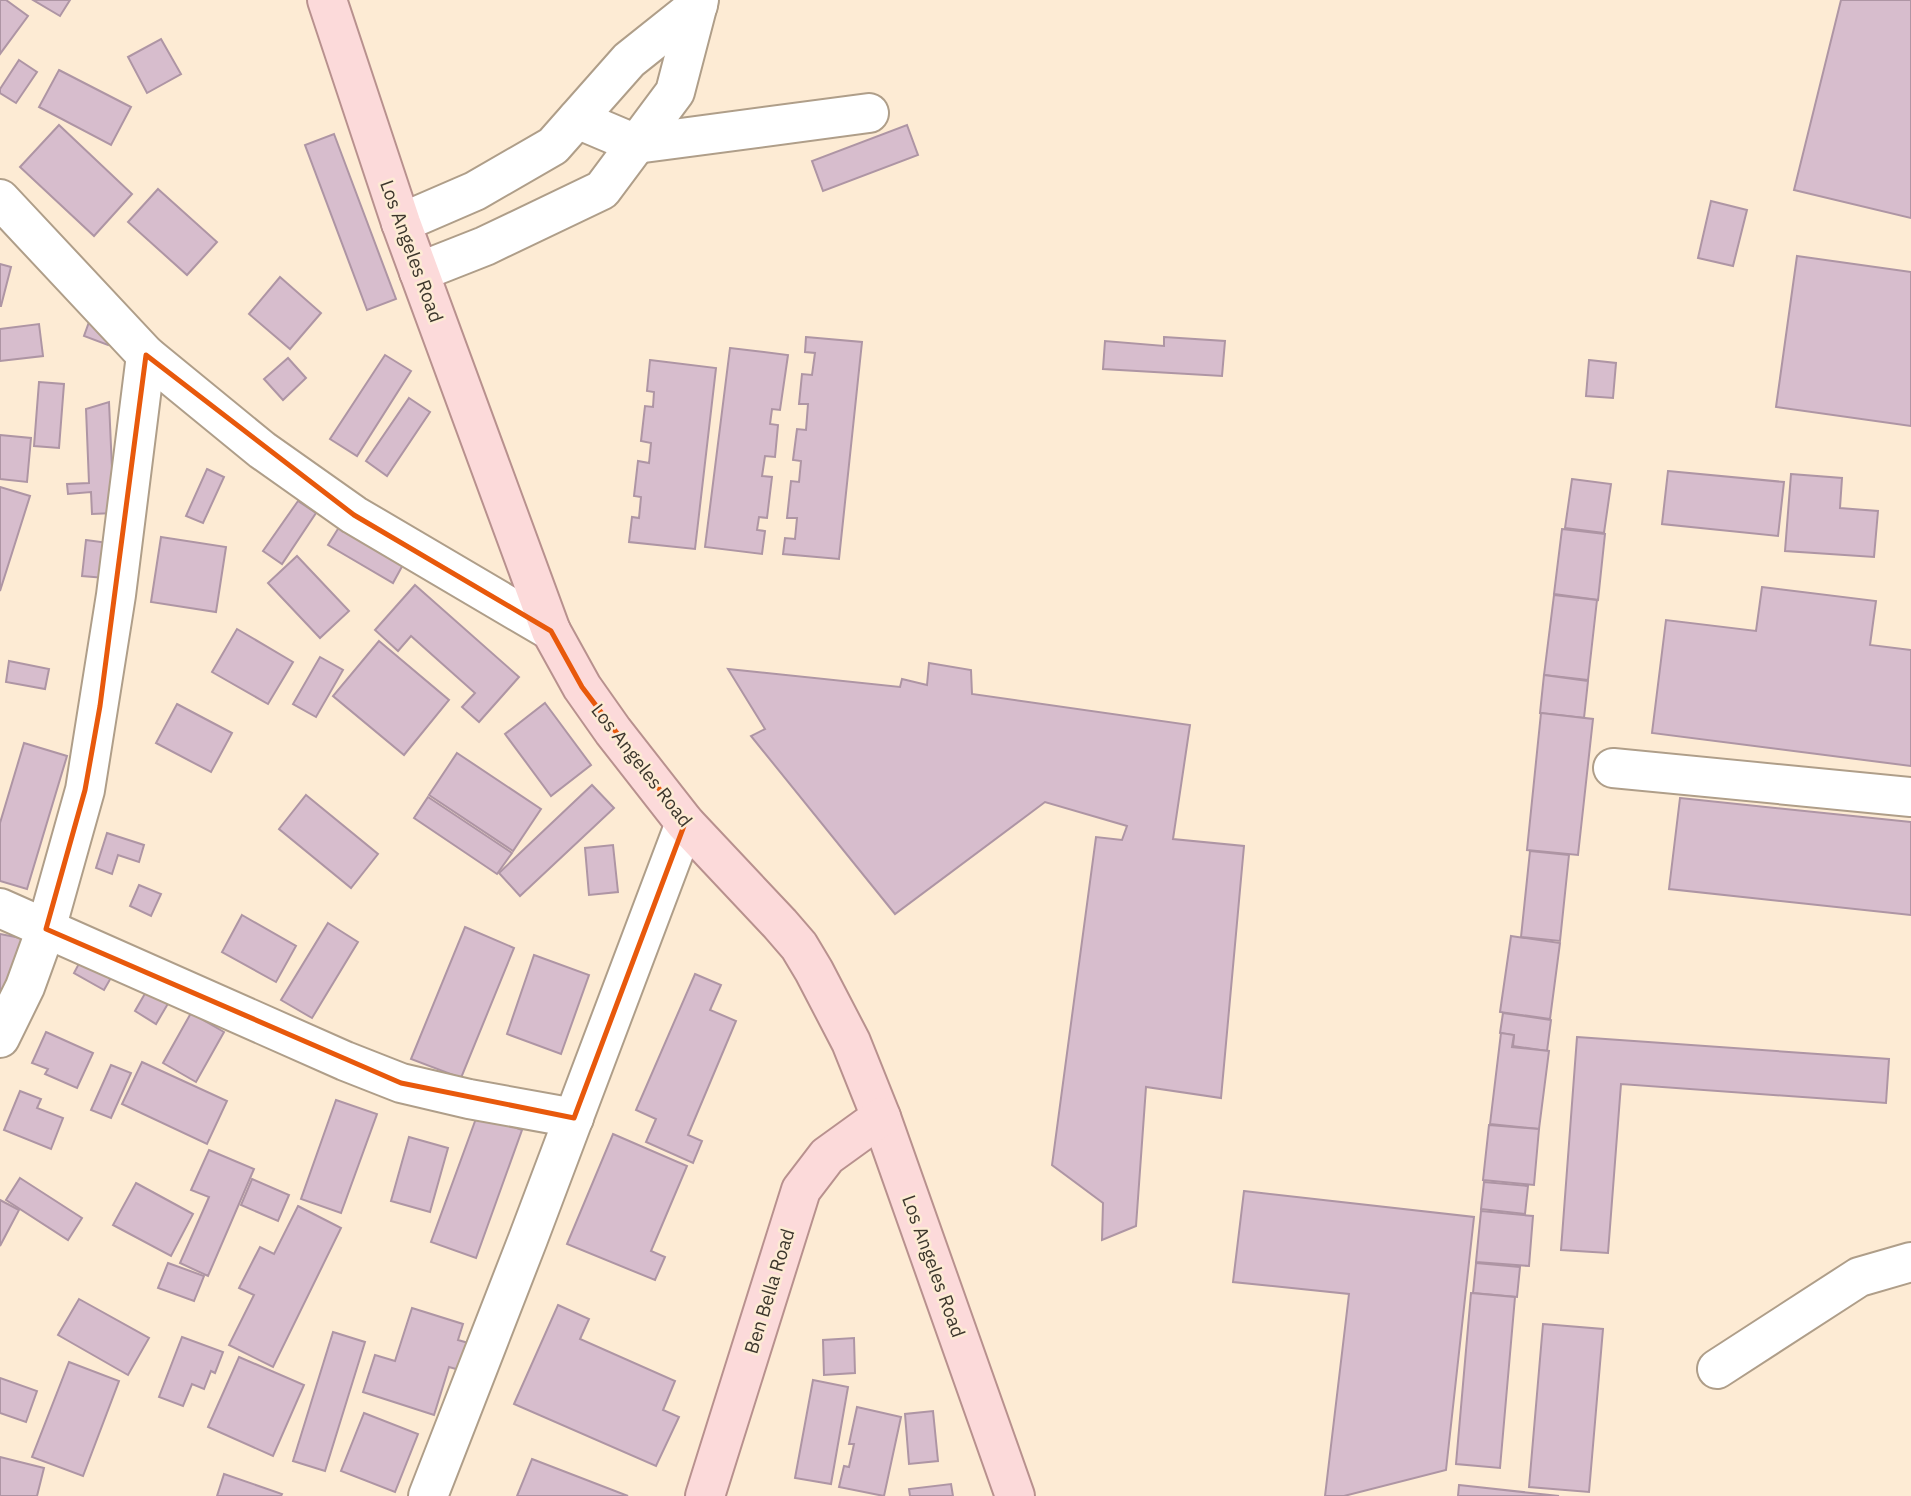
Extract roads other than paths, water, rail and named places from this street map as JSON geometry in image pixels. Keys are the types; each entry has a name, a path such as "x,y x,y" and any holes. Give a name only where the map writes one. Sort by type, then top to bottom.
{"main road":[{"name":"Los Angeles Road","path":"327,0 401,223 551,631 582,687 613,732 685,823 799,946 851,1042 881,1117 1015,1496"},
{"name":"Ben Bella Road","path":"705,1496 801,1190 827,1156 881,1117"}],"street":[{"path":"401,223 475,191 553,146 629,60 699,2"},
{"path":"419,272 485,246 602,190 675,92 699,2"},
{"path":"577,118 636,144 869,113"},
{"path":"0,198 146,355 262,450 354,515 551,631"},
{"path":"0,1038 25,987 46,929 85,790 132,485 146,355"},
{"path":"1613,768 1911,797"},
{"path":"428,1496 575,1118 685,823"},
{"path":"0,908 345,1061 401,1083 469,1099 575,1118"},
{"path":"1717,1369 1859,1277 1911,1262"}]}
